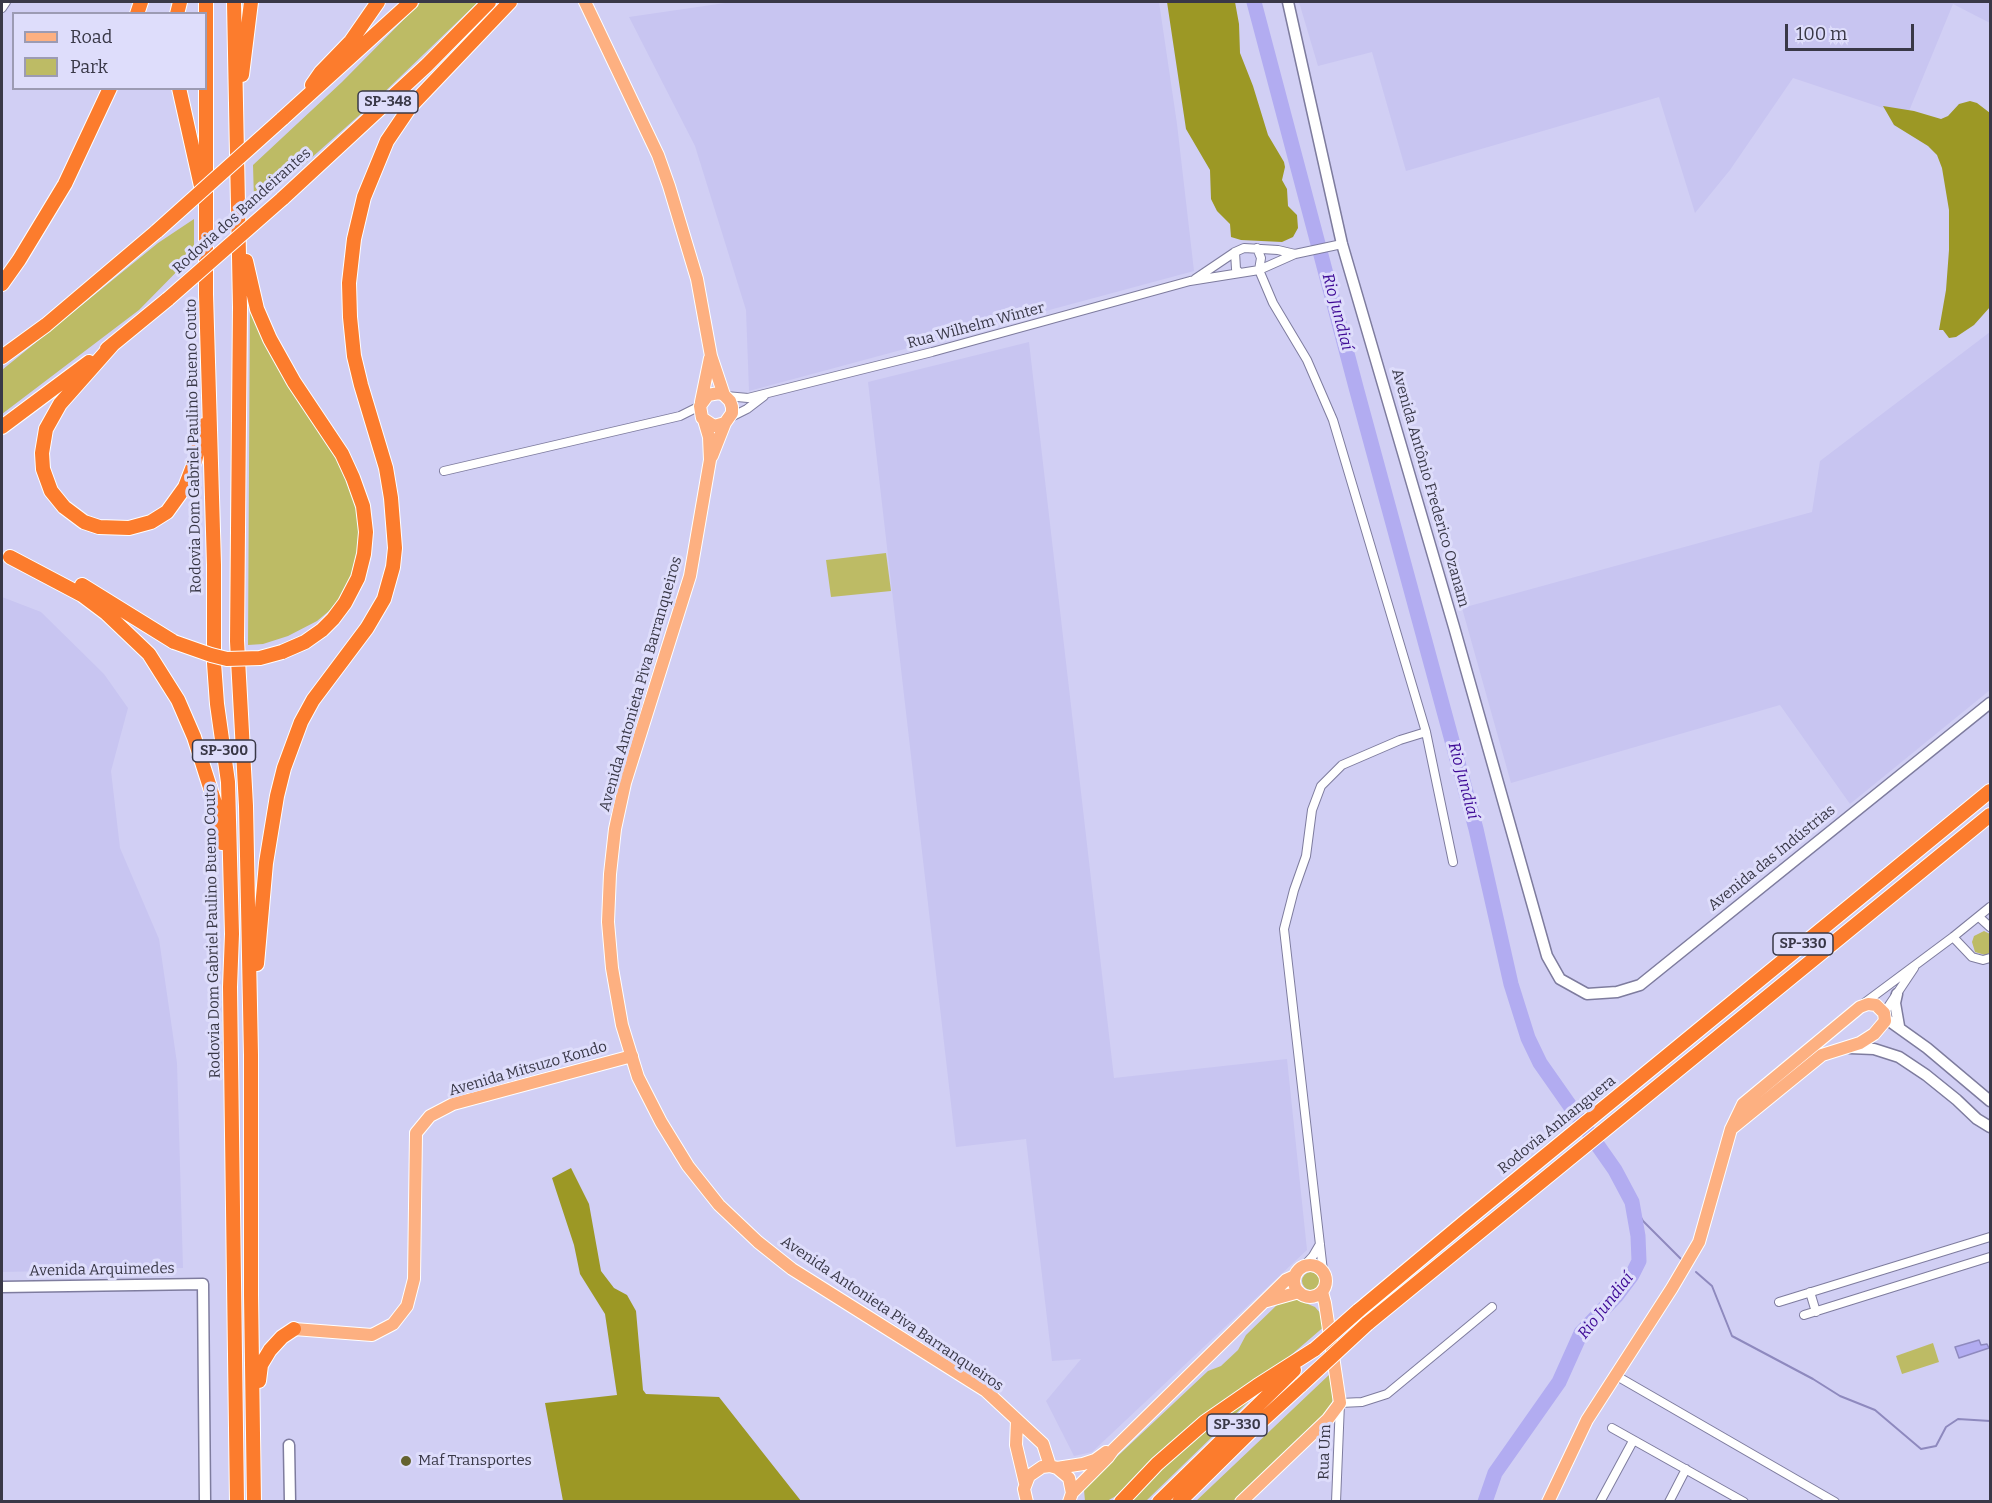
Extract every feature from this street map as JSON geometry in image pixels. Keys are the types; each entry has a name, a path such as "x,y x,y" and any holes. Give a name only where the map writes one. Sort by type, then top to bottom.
{"highway":[{"name":"SP-300","path":"234,2 240,340 237,641 246,806 251,1055 254,1502"},
{"path":"235,128 251,2"},
{"path":"296,108 321,72 351,41 378,2"},
{"path":"2,357 46,325 157,231 411,2"},
{"name":"Rodovia dos Bandeirantes","path":"2,427 114,343 168,299 282,199 427,65 489,2"},
{"path":"251,1055 261,910 277,796 284,768 301,722 313,700 367,628 384,599 393,567 395,548 392,498 386,468 354,356 350,317 349,283 354,239 364,197 387,141 410,107 510,2"},
{"path":"2,284 65,184 109,90"},
{"path":"179,90 207,213"},
{"name":"Rodovia Dom Gabriel Paulino Bueno Couto","path":"206,90 208,408 214,565 214,663 217,704 228,782 232,934 230,987 237,1502"},
{"path":"6,556 36,563 83,585 174,642 227,659 260,658 305,642 322,630 345,603 358,578 364,554 366,532 363,506 342,454 282,363 257,309 248,276 237,202"},
{"path":"114,343 60,404 46,429 42,442 41,461 46,482 57,499 84,522 114,529 144,525 166,512 178,499 195,461 208,408"},
{"path":"6,556 66,585 106,613 149,654 167,681 178,700 194,738 215,803 222,837 224,902 232,934"},
{"name":"Rodovia Anhanguera","path":"1159,1502 1315,1349 1358,1311 1990,791"},
{"name":"SP-330","path":"1179,1502 1255,1427 1367,1324 1990,815"},
{"path":"253,1452 261,1365 270,1350 282,1337 294,1329"},
{"path":"1121,1502 1205,1422 1315,1349"}],"main road":[{"path":"585,2 657,155 669,186 697,279 711,356 725,396 732,407 710,460"},
{"path":"711,356 702,412 714,426 728,421"},
{"path":"710,460 709,436 702,412 704,398 713,393 725,396"},
{"name":"Avenida Antonieta Piva Barranqueiros","path":"710,460 690,576 625,783 612,852 608,922 612,968 622,1025 638,1077 661,1122 688,1166 719,1205 758,1242 792,1269 986,1391 1042,1444 1054,1467 1069,1478 1072,1499"},
{"path":"1548,1502 1587,1420 1699,1242 1731,1129 1838,1025 1860,1007 1868,1004 1876,1005 1885,1016 1881,1027 1860,1043 1822,1055 1792,1071"},
{"path":"1838,1025 1838,1038 1844,1047"},
{"name":"Avenida Mitsuzo Kondo","path":"294,1329 372,1335 393,1324 407,1306 414,1280 416,1133 430,1116 453,1104 632,1056"},
{"path":"1072,1499 1113,1450 1286,1280 1314,1266 1323,1271 1326,1280 1322,1292 1340,1403 1328,1419 1241,1502"},
{"path":"1299,1272 1295,1282 1327,1316"},
{"path":"1266,1302 1322,1292"},
{"path":"1017,1421 1016,1445 1027,1501"},
{"path":"1025,1483 1035,1470 1083,1464 1113,1450"},
{"path":"1115,1502 1131,1490"}],"street":[{"path":"2,8 6,2"},
{"name":"Avenida Antônio Frederico Ozanam","path":"1288,2 1342,244 1451,616 1547,956 1560,979"},
{"path":"1190,281 1259,270 1298,254 1342,244"},
{"path":"1190,281 1244,248 1298,254"},
{"path":"1257,248 1261,258 1259,270 1273,303 1307,360 1333,420 1426,732 1453,862"},
{"path":"1235,252 1236,268 1240,273"},
{"name":"Rua Wilhelm Winter","path":"725,396 748,398 932,352 1190,281"},
{"name":"Rua Wilhelm Winter","path":"728,421 747,410 768,393"},
{"path":"444,471 702,412"},
{"path":"680,416 702,412"},
{"name":"Avenida das Indústrias","path":"1560,979 1587,994 1617,992 1640,985 1990,703"},
{"path":"1323,1271 1284,929 1306,856 1312,810 1321,786 1342,765 1400,740 1426,732"},
{"path":"1860,1007 1953,938 1990,907"},
{"path":"1979,917 1990,927"},
{"path":"1953,938 1972,957 1983,960 1990,958"},
{"path":"1916,964 1885,1016 1990,1101"},
{"path":"1897,994 1895,1003 1899,1026"},
{"path":"1844,1047 1874,1049 1899,1057 1932,1079 1977,1119 1990,1127"},
{"path":"1977,1119 1990,1116"},
{"path":"1779,1302 1990,1237"},
{"path":"1299,1272 1320,1244"},
{"path":"1804,1315 1990,1257"},
{"name":"Avenida Arquimedes","path":"2,1287 203,1284 205,1502"},
{"path":"1810,1292 1815,1312"},
{"path":"1340,1403 1362,1402 1387,1394 1492,1307"},
{"path":"1616,1375 1835,1502"},
{"name":"Rua Um","path":"1336,1502 1340,1403"},
{"path":"1612,1428 1740,1500"},
{"path":"1600,1502 1634,1440"},
{"path":"289,1445 290,1502"},
{"path":"1669,1502 1686,1469"}],"shaded area":[{"path":"732,2 1159,2 1177,124 1194,271 749,391 746,310 695,146 629,17"},
{"path":"1167,2 1235,2 1239,24 1240,53 1268,135 1284,162 1282,180 1287,189 1288,206 1297,215 1298,228 1293,237 1282,242 1241,240 1231,237 1230,224 1217,211 1211,199 1210,170 1186,129"},
{"path":"1299,2 1990,2 1990,23 1953,4 1907,116 1793,78 1730,170 1695,213 1659,97 1406,171 1372,52 1318,66"},
{"path":"1970,101 1977,103 1990,113 1990,307 1974,325 1956,337 1949,338 1943,330 1939,330 1946,290 1949,250 1949,210 1942,168 1937,155 1928,146 1894,125 1883,106 1914,111 1941,119 1948,116 1959,104"},
{"path":"1990,332 1990,690 1850,804 1780,705 1511,783 1462,608 1812,512 1820,461"},
{"path":"1029,342 1114,1078 1287,1059 1307,1250 1092,1452 1074,1456 1046,1401 1081,1359 1052,1361 1026,1139 956,1147 868,382"},
{"path":"2,597 41,612 104,674 128,708 111,771 120,848 159,939 177,1063 183,1268 2,1272"},
{"path":"571,1168 589,1204 601,1271 614,1288 627,1295 636,1311 643,1390 646,1394 719,1397 801,1501 563,1501 545,1403 617,1395 605,1314 580,1274 574,1245 552,1178"},
{"path":"1979,1340 1981,1345 1987,1344 1989,1348 1959,1358 1955,1347"}],"green space":[{"path":"421,2 478,2 372,104 273,192 254,200 253,165 342,82"},
{"path":"194,219 194,254 139,310 2,414 2,370 158,243"},
{"path":"250,290 342,458 364,533 350,586 329,611 317,621 288,636 263,644 248,645"},
{"path":"886,553 891,591 831,597 826,560"},
{"path":"1984,931 1990,934 1990,953 1985,955 1975,952 1972,942 1974,936"},
{"path":"1311,1272 1317,1275 1320,1281 1317,1287 1311,1290 1305,1287 1302,1281 1305,1275"},
{"path":"1296,1299 1315,1307 1322,1315 1326,1325 1276,1368 1191,1425 1116,1496 1107,1501 1085,1501 1084,1490 1089,1483 1208,1371 1221,1366 1238,1350 1246,1335 1278,1304"},
{"path":"1933,1343 1939,1362 1902,1374 1896,1356"},
{"path":"1331,1373 1334,1395 1331,1407 1234,1501 1195,1502"},
{"path":"1245,1400 1248,1402 1146,1501 1128,1502 1197,1436"}],"waterway":[{"name":"Rio Jundiaí","path":"1254,2 1476,829 1511,984 1528,1038 1540,1063 1615,1170 1632,1202 1638,1236 1639,1261 1632,1275 1617,1295 1581,1333 1559,1382 1495,1473 1485,1502"},
{"path":"1632,1202 1643,1221 1682,1260"},
{"path":"1696,1272 1712,1286 1732,1336 1840,1396 1875,1410 1921,1449 1936,1446 1946,1427 1958,1419 1990,1421"}],"place":[{"name":"Maf Transportes","path":"406,1461"}]}
